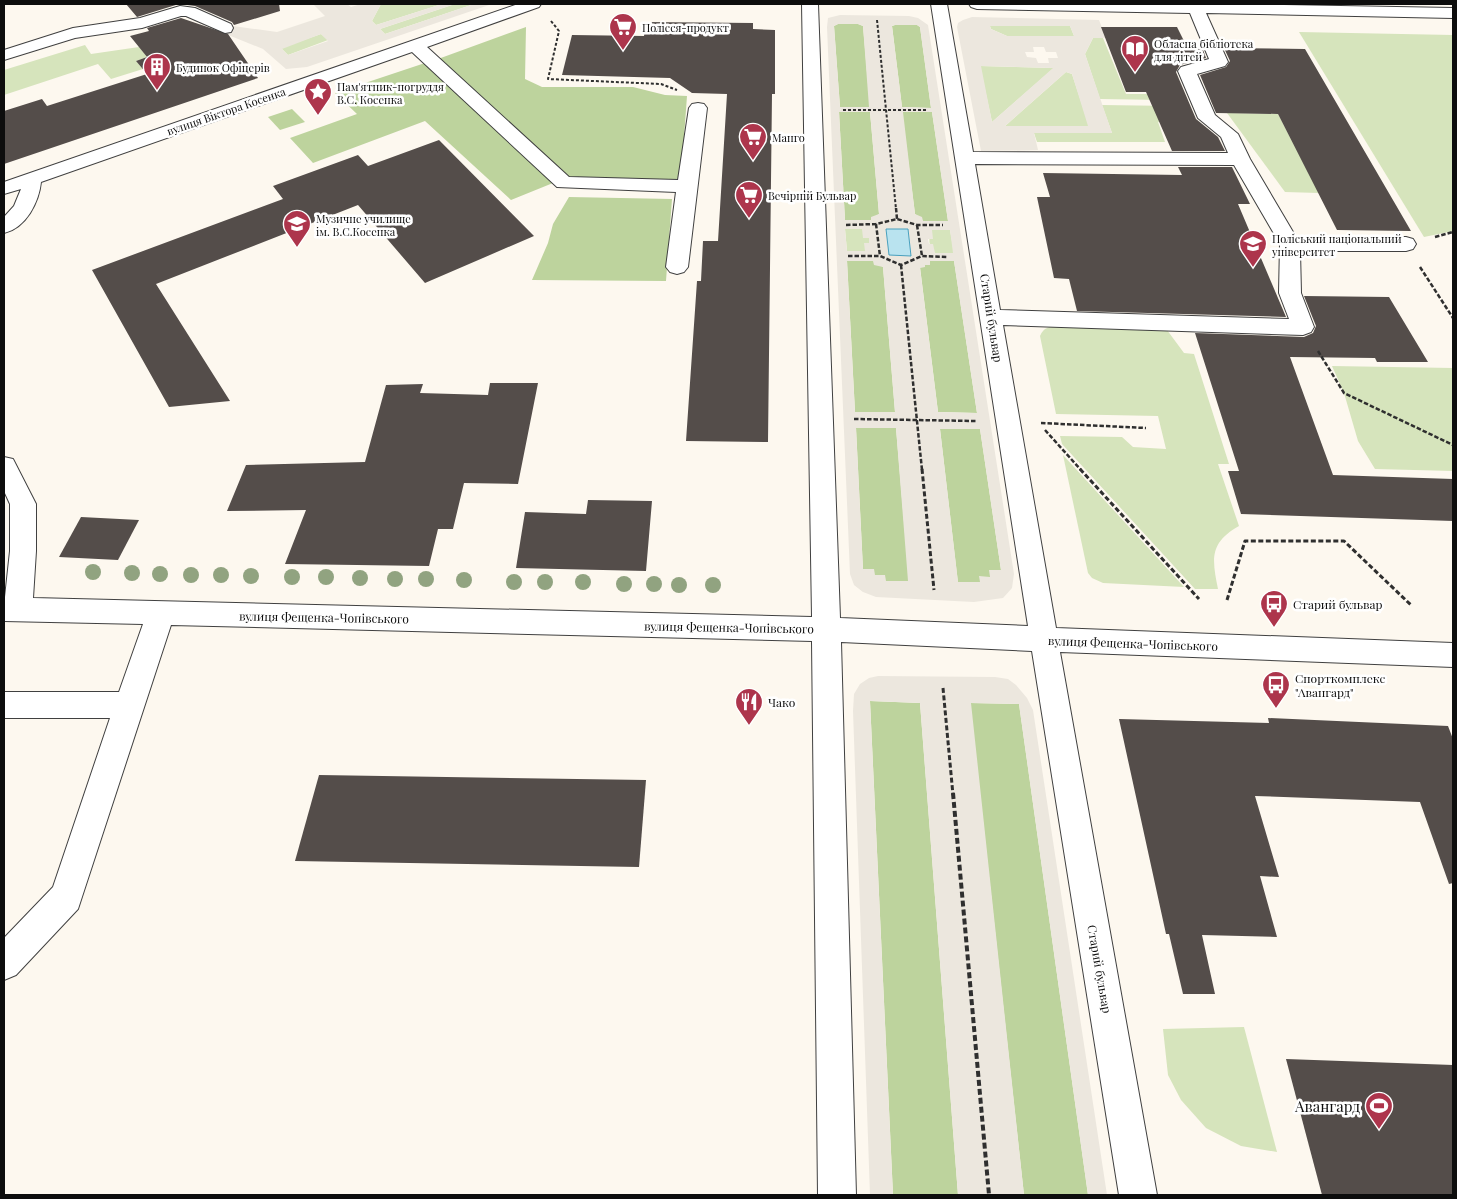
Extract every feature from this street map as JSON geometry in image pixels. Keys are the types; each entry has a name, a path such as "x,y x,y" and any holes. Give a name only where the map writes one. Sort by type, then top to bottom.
{"street":[{"name":"вулиця Віктора Косенка","path":"4,188 532,4"},
{"path":"810,4 826,629 837,1195"},
{"name":"Старий бульвар","path":"939,4 1138,1195"},
{"path":"977,4 1453,13"},
{"path":"992,317 1303,327 1290,293 1290,244 1240,159 1229,134 1207,118 1186,71 1219,62 1196,8"},
{"path":"4,55 73,33 142,23 180,11 189,11 225,28"},
{"path":"415,45 564,183 687,186"},
{"path":"678,267 698,108"},
{"path":"965,158 1240,159"},
{"path":"4,227 12,221 30,196 32,178"},
{"path":"1290,244 1406,244"},
{"path":"4,466 23,504 23,551 11,609"},
{"name":"вулиця Фещенка-Чопівського","path":"11,609 826,629 1044,640 1453,655"},
{"path":"4,963 66,897 161,613"},
{"path":"4,705 129,705"}],"path":[{"path":"549,19 559,31 548,79 661,84 699,99 698,108"},
{"path":"877,20 897,219"},
{"path":"835,110 928,110"},
{"path":"840,224 876,224 897,219 917,225 945,226"},
{"path":"876,224 880,256"},
{"path":"917,225 922,256"},
{"path":"1406,244 1453,318"},
{"path":"842,256 880,256 901,265 922,256 950,257"},
{"path":"901,265 934,590"},
{"path":"1303,327 1344,393 1453,445"},
{"path":"849,420 984,421"},
{"path":"1146,428 1041,425 1199,599"},
{"path":"1228,600 1245,542 1344,541 1412,606"},
{"path":"943,688 989,1195"}],"green space":[{"path":"381,4 442,4 376,25 372,21"},
{"path":"455,4 474,4 385,34 380,29"},
{"path":"838,24 858,24 863,26 870,107 840,107 834,26"},
{"path":"917,25 920,27 931,108 902,107 892,26"},
{"path":"990,26 1070,26 1074,36 1007,36 991,29"},
{"path":"526,27 525,79 542,87 633,87 665,95 687,96 681,178 667,181 567,179 438,59"},
{"path":"1299,32 1453,35 1453,231 1424,237"},
{"path":"321,34 328,40 288,55 281,48"},
{"path":"1093,38 1103,38 1126,94 1160,94 1162,100 1100,99 1085,54"},
{"path":"85,45 91,54 139,47 147,57 136,61 143,69 111,79 98,64 4,95 4,70"},
{"path":"425,63 553,183 511,200 425,121 313,163 290,138 357,114 335,93"},
{"path":"980,66 1054,68 992,122"},
{"path":"1066,72 1072,74 1089,126 1004,127"},
{"path":"1102,105 1174,106 1185,122 1158,122 1165,142 1037,142 1034,133 1112,133"},
{"path":"292,109 305,122 280,130 268,117"},
{"path":"839,112 870,112 879,214 871,220 845,220"},
{"path":"902,112 932,112 948,221 923,221 915,214"},
{"path":"1227,113 1278,114 1319,193 1285,192"},
{"path":"569,197 672,199 666,281 532,280 548,243 553,224"},
{"path":"845,229 863,229 863,237 869,238 869,243 865,243 865,251 847,251"},
{"path":"932,230 950,230 954,253 935,253 929,242"},
{"path":"847,261 874,261 883,267 895,412 855,412"},
{"path":"929,261 954,261 977,413 938,412 920,267 925,267"},
{"path":"1058,325 1167,330 1184,353 1194,354 1229,464 1218,464 1239,526 1222,539 1215,553 1214,560 1218,589 1195,589 1062,444 1060,436 1122,437 1133,447 1166,449 1158,416 1056,414 1040,336 1045,329"},
{"path":"1332,366 1453,368 1453,471 1375,469 1358,441 1344,393"},
{"path":"856,428 896,428 909,581 885,581 863,570"},
{"path":"940,429 980,429 1001,570 990,570 991,577 980,582 958,583"},
{"path":"1063,455 1184,587 1103,583 1092,578 1088,573"},
{"path":"870,701 920,703 958,1195 893,1195"},
{"path":"970,703 1019,704 1088,1195 1024,1195"},
{"path":"1244,1027 1277,1152 1241,1146 1206,1128 1181,1100 1168,1075 1163,1029"}],"shaded area":[{"path":"313,4 347,4 351,7 361,4 381,4 372,21 376,25 442,4 455,4 380,29 385,34 474,4 492,4 307,67 286,69 263,49 216,30 233,26 277,32 325,16","holes":["321,34 328,41 288,55 282,49"]},
{"path":"840,15 909,16 918,18 928,25 1014,574 1012,588 1003,598 974,602 876,597 863,592 854,585 850,574 828,18","holes":["838,24 858,24 863,26 869,107 840,107 834,26","917,25 920,27 931,108 902,107 892,26","839,112 870,112 879,214 871,217 871,220 845,220","903,112 932,112 948,221 923,221 922,217 915,214","845,229 862,229 863,238 869,238 869,243 864,243 865,251 847,251","932,230 950,230 953,253 935,253 933,244 929,244 928,239 933,239","847,261 873,261 874,265 883,267 895,412 855,412","930,261 954,261 977,413 938,412 920,268 925,267 925,265 930,265","856,428 896,428 908,581 886,581 885,575 875,575 874,569 863,569","940,429 980,429 1001,570 989,570 990,577 979,576 980,582 958,582"]},
{"path":"972,17 1099,20 1106,38 1093,38 1085,54 1112,133 1034,133 1038,150 981,151 957,27 958,23","holes":["990,26 1070,26 1074,36 1007,36 991,29","1033,47 1044,47 1046,52 1056,52 1058,58 1048,58 1049,63 1038,63 1036,58 1027,57 1025,52 1034,52","981,66 1053,68 992,122","1066,72 1072,74 1088,126 1005,126"]},
{"path":"878,676 995,677 1008,679 1027,698 1033,710 1107,1195 1088,1195 1019,704 971,703 1024,1195 958,1195 920,703 870,701 893,1195 870,1195 853,711 854,694 860,684 869,678"}],"water":[{"path":"886,229 908,229 911,256 889,255"}],"building":[{"path":"126,4 179,4 137,17"},
{"path":"179,4 279,4 280,11 234,25 232,22 195,6"},
{"name":"Будинок Офіцерів","path":"181,18 228,34 258,78 4,164 4,111 42,99 47,106 147,74 136,61 147,57 130,36 149,31 147,28"},
{"path":"646,22 753,23 753,29 775,30 775,94 772,94 768,442 686,441 697,281 701,281 703,241 718,241 727,94 692,93 670,78 562,75 572,35 644,36"},
{"path":"1101,27 1177,27 1187,47 1202,47 1206,58 1180,65 1176,72 1196,119 1218,137 1225,151 1172,151 1146,92 1126,92"},
{"path":"1224,48 1305,49 1411,231 1337,230 1278,114 1216,113 1200,75 1226,67 1230,61"},
{"path":"439,140 534,236 425,283 358,205 156,284 230,401 169,407 92,270 283,199 273,186 358,155 368,166"},
{"path":"1178,167 1232,167 1250,204 1238,204 1286,317 1077,311 1069,279 1054,278 1037,197 1050,197 1043,173 1182,175"},
{"path":"1304,296 1389,297 1428,362 1377,362 1375,358 1290,357 1333,475 1453,479 1453,521 1241,514 1228,471 1239,471 1195,333 1304,337 1313,333 1316,326"},
{"path":"490,383 538,383 518,484 464,483 453,529 438,529 429,566 285,564 306,510 227,511 246,465 365,462 386,385 423,384 420,393 488,395"},
{"path":"588,500 652,501 646,571 516,568 525,512 586,514"},
{"path":"81,517 139,520 118,560 59,557"},
{"path":"1268,718 1448,726 1453,739 1453,883 1449,884 1420,802 1255,796 1279,877 1260,876 1277,937 1202,935 1215,994 1183,994 1169,934 1166,934 1119,719 1269,723"},
{"path":"319,775 646,780 639,867 295,861"},
{"name":"Авангард","path":"1286,1059 1453,1065 1453,1195 1322,1195"}],"place":[{"name":"Полісся-продукт","path":"623,51"},
{"name":"Обласна бібліотека для дітей","path":"1135,73"},
{"name":"Будинок Офіцерів","path":"157,91"},
{"name":"Пам'ятник-погруддя В.С. Косенка","path":"318,116"},
{"name":"Манго","path":"753,161"},
{"name":"Вечірній Бульвар","path":"749,219"},
{"name":"Музичне училище ім. В.С.Косенка","path":"297,248"},
{"name":"Поліський національний університет","path":"1253,268"},
{"name":"Старий бульвар","path":"1274,628"},
{"name":"Спорткомплекс \"Авангард\"","path":"1276,709"},
{"name":"Чако","path":"749,726"},
{"name":"Авангард","path":"1379,1130"}]}
